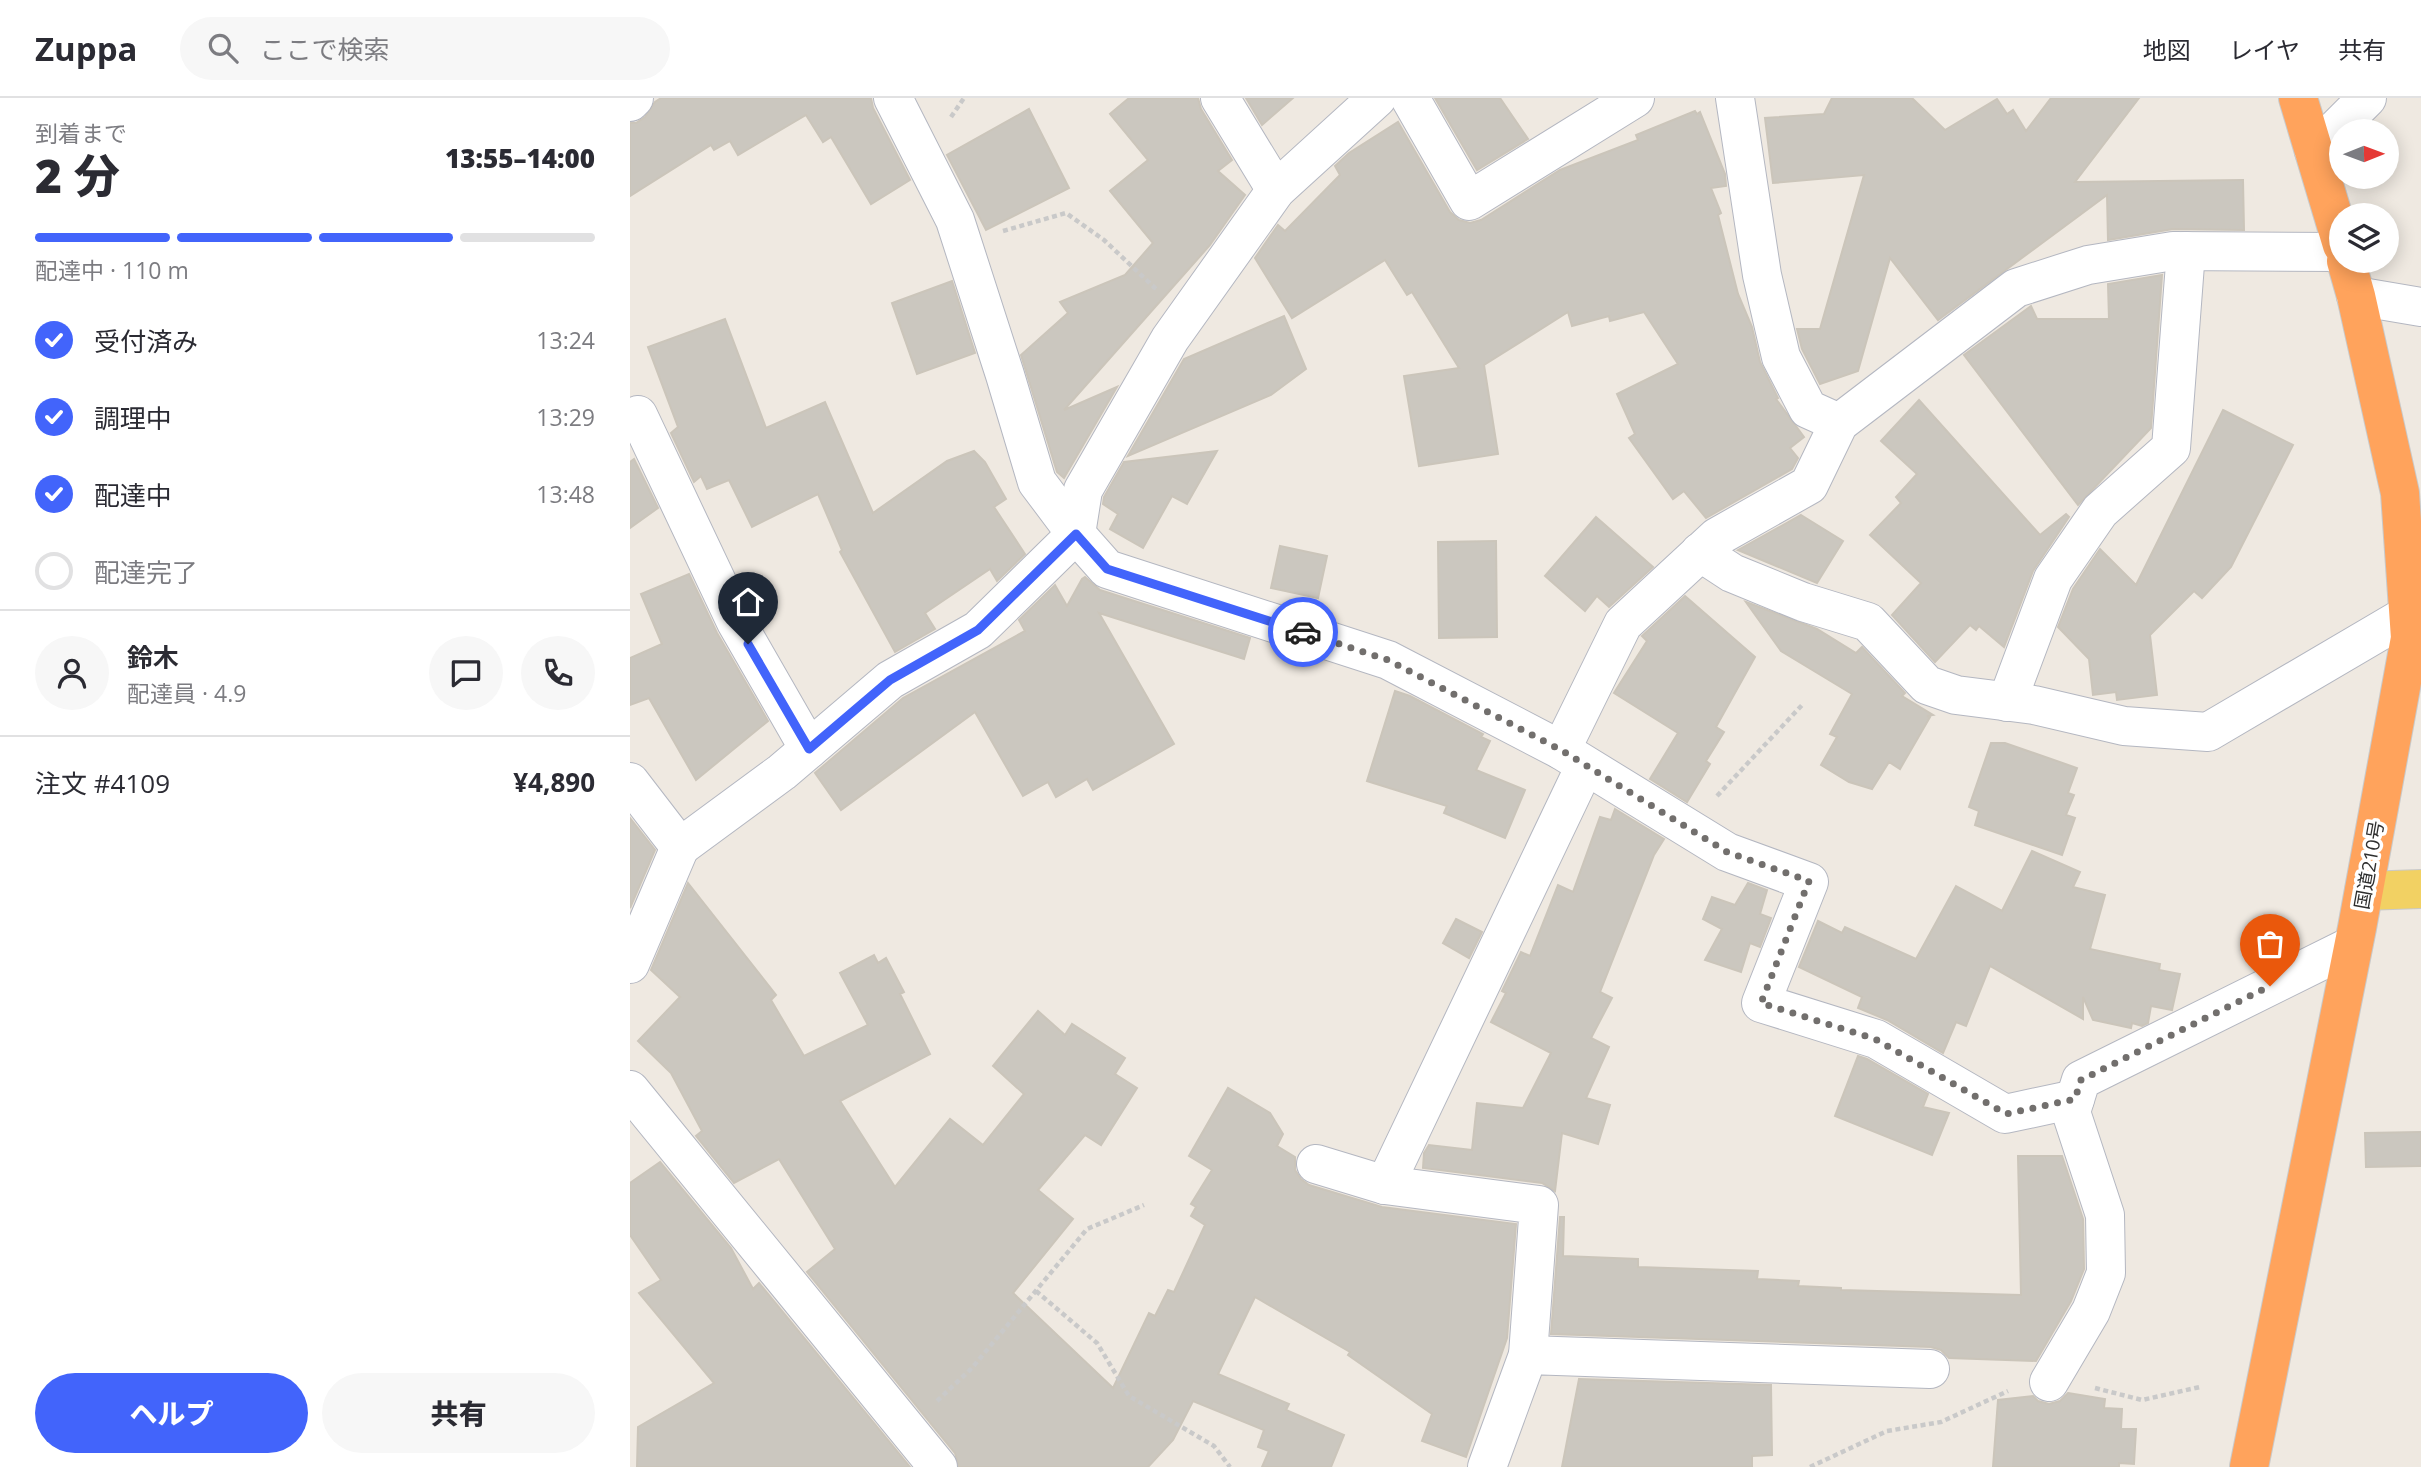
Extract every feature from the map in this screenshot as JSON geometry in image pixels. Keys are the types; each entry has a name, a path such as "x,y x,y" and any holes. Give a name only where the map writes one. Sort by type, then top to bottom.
{"highway":[{"path":"2298,98 2329,203"},
{"name":"国道210号","path":"2249,1467 2364,891 2410,638 2400,493 2351,278"}],"main road":[{"path":"2364,891 2421,889"}],"street":[{"path":"892,98 955,220 1037,482 1076,534 1107,569 1388,660 1573,758 1727,852 1809,881 1761,1003 1875,1039 2006,1114 2075,1099"},
{"path":"1220,98 1276,190"},
{"path":"630,964 680,847 782,772 890,680 978,630 1076,534 1083,490 1185,317 1276,190 1377,98"},
{"path":"1410,98 1469,201 1635,98"},
{"path":"1735,98 1762,275 1781,357 1808,409 1839,423"},
{"path":"2314,151 2367,98"},
{"path":"2007,702 2053,579 2100,511 2171,448 2186,251"},
{"path":"1385,1185 1573,758 1623,624 1717,537 1809,485 1839,423 2016,288 2088,265 2186,251 2329,252"},
{"path":"2351,278 2421,307"},
{"path":"639,415 736,622 809,749"},
{"path":"1700,552 1732,573 1803,602 1868,622 1927,685 1956,695 2034,705 2124,726 2208,732 2409,614"},
{"path":"630,782 680,847"},
{"path":"2049,1382 2091,1311 2106,1273 2105,1215 2071,1112 2081,1080 2353,945"},
{"path":"630,1090 938,1467"},
{"path":"1316,1164 1385,1185 1539,1205 1528,1355 1487,1467"},
{"path":"1528,1355 1930,1369"}],"path":[{"path":"962,243 1066,213 1104,240 1185,317"},
{"path":"1687,828 1803,704"},
{"path":"906,1430 972,1367 1087,1229 1144,1205"},
{"path":"1036,1291 1097,1343 1129,1396 1214,1446 1230,1467"},
{"path":"1810,1467 1887,1432 1941,1422 2009,1391 2049,1382 2085,1385 2142,1400 2200,1387"}],"building":[{"path":"661,98 871,98 873,108 910,180 871,204 831,137 823,142 806,115 738,155 730,141 714,150 711,145 630,196 630,123 636,123 645,117"},
{"path":"1129,98 1198,98 1201,109 1232,160 1218,171 1245,195 1210,245 1064,410 1117,387 1064,478 1057,472 1021,355 1068,313 1060,302 1125,275 1153,243 1110,191 1148,160 1110,114"},
{"path":"1246,98 1293,98 1262,125"},
{"path":"1435,98 1500,98 1528,139 1477,170"},
{"path":"1832,98 1912,98 1945,130 1997,99 2007,114 2013,110 2026,131 2051,98 2139,98 2075,182 2243,180 2244,230 2173,229 2108,240 2107,195 1938,320 1890,258 1858,371 1820,384 1802,349 1797,329 1820,329 1864,175 1773,183 1765,118 1824,114"},
{"path":"1029,109 1069,188 986,230 947,155"},
{"path":"1695,111 1697,114 1700,112 1725,174 1726,186 1711,188 1721,213 1718,215 1738,294 1752,327 1760,362 1778,398 1776,399 1804,437 1790,448 1798,458 1792,469 1706,518 1684,491 1673,499 1629,438 1635,434 1617,394 1678,364 1644,312 1610,321 1609,316 1572,326 1568,312 1484,365 1498,454 1419,466 1404,376 1459,368 1412,292 1407,295 1385,260 1292,318 1255,258 1278,225 1285,231 1340,175 1335,166 1349,153 1398,122 1450,212 1459,220 1470,223 1481,220 1560,170 1638,140 1636,135"},
{"path":"2162,275 2151,428 2078,505 1964,355 2031,306 2037,319 2109,319 2108,284"},
{"path":"952,281 975,353 917,374 892,303"},
{"path":"1284,316 1306,369 1271,395 1128,456 1184,359"},
{"path":"725,319 766,428 825,402 873,513 947,461 974,451 985,462 1006,499 994,507 1025,554 997,581 990,569 925,613 935,629 895,652 840,552 842,550 818,494 752,527 729,480 707,489 701,476 694,482 671,433 678,427 648,347"},
{"path":"1919,400 2040,535 2066,514 2069,517 2033,571 2004,647 1979,626 1976,630 1970,625 1935,662 1892,615 1921,583 1870,535 1901,503 1896,497 1917,474 1881,441"},
{"path":"2223,410 2293,445 2231,567 2202,598 2194,591 2150,635 2157,695 2117,700 2116,692 2093,695 2089,659 2058,627 2073,589 2100,549 2136,585"},
{"path":"1217,451 1187,504 1172,496 1143,548 1110,529 1118,514 1103,504 1104,497 1124,462"},
{"path":"634,459 658,508 630,528 630,462"},
{"path":"1801,515 1843,541 1817,583 1738,550"},
{"path":"1596,517 1653,567 1609,607 1597,596 1585,611 1545,576"},
{"path":"1496,541 1497,637 1439,638 1438,542"},
{"path":"1280,546 1327,556 1318,598 1271,588"},
{"path":"689,574 717,633 768,721 696,780 649,698 630,705 630,658 662,644 641,594"},
{"path":"1085,577 1100,590 1250,638 1244,659 1099,613 1174,744 1093,790 1087,779 1056,797 1048,782 1023,796 975,712 841,810 815,773 903,698 1025,631 1019,620 1055,585 1067,606"},
{"path":"1685,596 1755,657 1716,727 1724,732 1706,761 1710,764 1687,802 1650,779 1678,733 1614,693 1647,641 1642,636"},
{"path":"1746,602 1817,629 1856,653 1862,647 1905,693 1902,696 1933,715 1927,716 1930,717 1900,769 1889,762 1872,789 1849,782 1821,765 1837,737 1830,734 1852,694 1781,651"},
{"path":"1395,691 1483,734 1481,737 1490,741 1476,770 1525,790 1505,838 1444,813 1447,806 1367,781"},
{"path":"1991,743 2005,743 2077,768 2068,793 2074,795 2066,815 2075,818 2062,855 1975,825 1979,811 1969,807"},
{"path":"1615,809 1664,839 1654,855 1600,992 1612,998 1591,1038 1609,1047 1586,1098 1610,1105 1598,1144 1562,1133 1555,1191 1542,1183 1423,1168 1424,1153 1429,1145 1472,1150 1477,1103 1523,1108 1551,1053 1491,1022 1506,993 1502,991 1521,952 1530,956 1558,885 1573,892 1600,817 1611,820"},
{"path":"630,818 655,850 630,908"},
{"path":"2032,851 2080,872 2073,887 2105,895 2090,949 2160,964 2159,970 2180,974 2172,1010 2151,1006 2148,1023 2142,1026 2132,1023 2131,1028 2093,1020 2083,997 2083,1019 1990,966 1966,1026 1956,1022 1943,1053 1887,1020 1858,1008 1862,997 1799,967 1818,921 1842,933 1845,927 1916,959 1956,886 2002,911"},
{"path":"688,883 776,995 771,1000 804,1056 868,1025 840,973 874,955 878,963 886,958 904,992 900,994 930,1054 840,1101 895,1187 950,1119 983,1145 1024,1094 993,1066 1038,1011 1065,1035 1072,1024 1125,1058 1115,1074 1137,1088 1101,1145 1085,1135 1038,1190 1073,1219 1013,1293 1113,1388 1149,1313 1155,1316 1168,1290 1174,1292 1205,1225 1191,1216 1196,1207 1191,1204 1212,1170 1189,1156 1228,1088 1270,1113 1283,1134 1277,1146 1295,1157 1295,1170 1309,1185 1382,1207 1516,1224 1507,1338 1466,1457 1422,1441 1432,1414 1348,1355 1350,1352 1255,1297 1218,1374 1289,1404 1286,1410 1344,1435 1331,1467 1262,1467 1269,1451 1258,1447 1264,1430 1193,1401 1173,1440 1148,1467 959,1467 955,1453 807,1272 835,1249 779,1159 734,1183 696,1136 702,1131 671,1073 638,1041 680,997 651,970"},
{"path":"1748,883 1767,890 1760,914 1771,918 1760,947 1750,943 1741,972 1705,960 1722,929 1703,919 1712,897 1735,905"},
{"path":"1456,919 1482,932 1469,958 1443,943"},
{"path":"1858,1056 1928,1094 1923,1107 1949,1113 1932,1155 1835,1116"},
{"path":"2421,1132 2421,1166 2366,1167 2365,1133"},
{"path":"2018,1156 2062,1156 2083,1219 2084,1269 2071,1301 2036,1361 1949,1358 1941,1350 1931,1347 1551,1334 1560,1217 1564,1217 1563,1256 1638,1259 1638,1267 1758,1271 1757,1279 1799,1281 1798,1286 1841,1290 2021,1295"},
{"path":"660,1162 731,1248 753,1289 759,1283 910,1467 637,1467 638,1427 714,1383 639,1293 661,1280 630,1235 630,1183"},
{"path":"1579,1379 1771,1385 1772,1455 1752,1456 1752,1467 1562,1467"},
{"path":"2068,1393 2105,1399 2104,1408 2122,1409 2121,1429 2136,1429 2134,1464 2119,1463 2119,1467 1993,1467 1998,1400 2033,1396 2038,1401 2049,1404 2060,1401"}],"way so far":[{"path":"1303,632 1388,660 1561,750 1727,852 1809,881 1761,1003 1875,1039 2006,1114 2075,1099 2081,1080 2270,986"}],"route":[{"path":"748,644 809,749 890,680 978,630 1076,534 1107,569 1303,632"}]}
